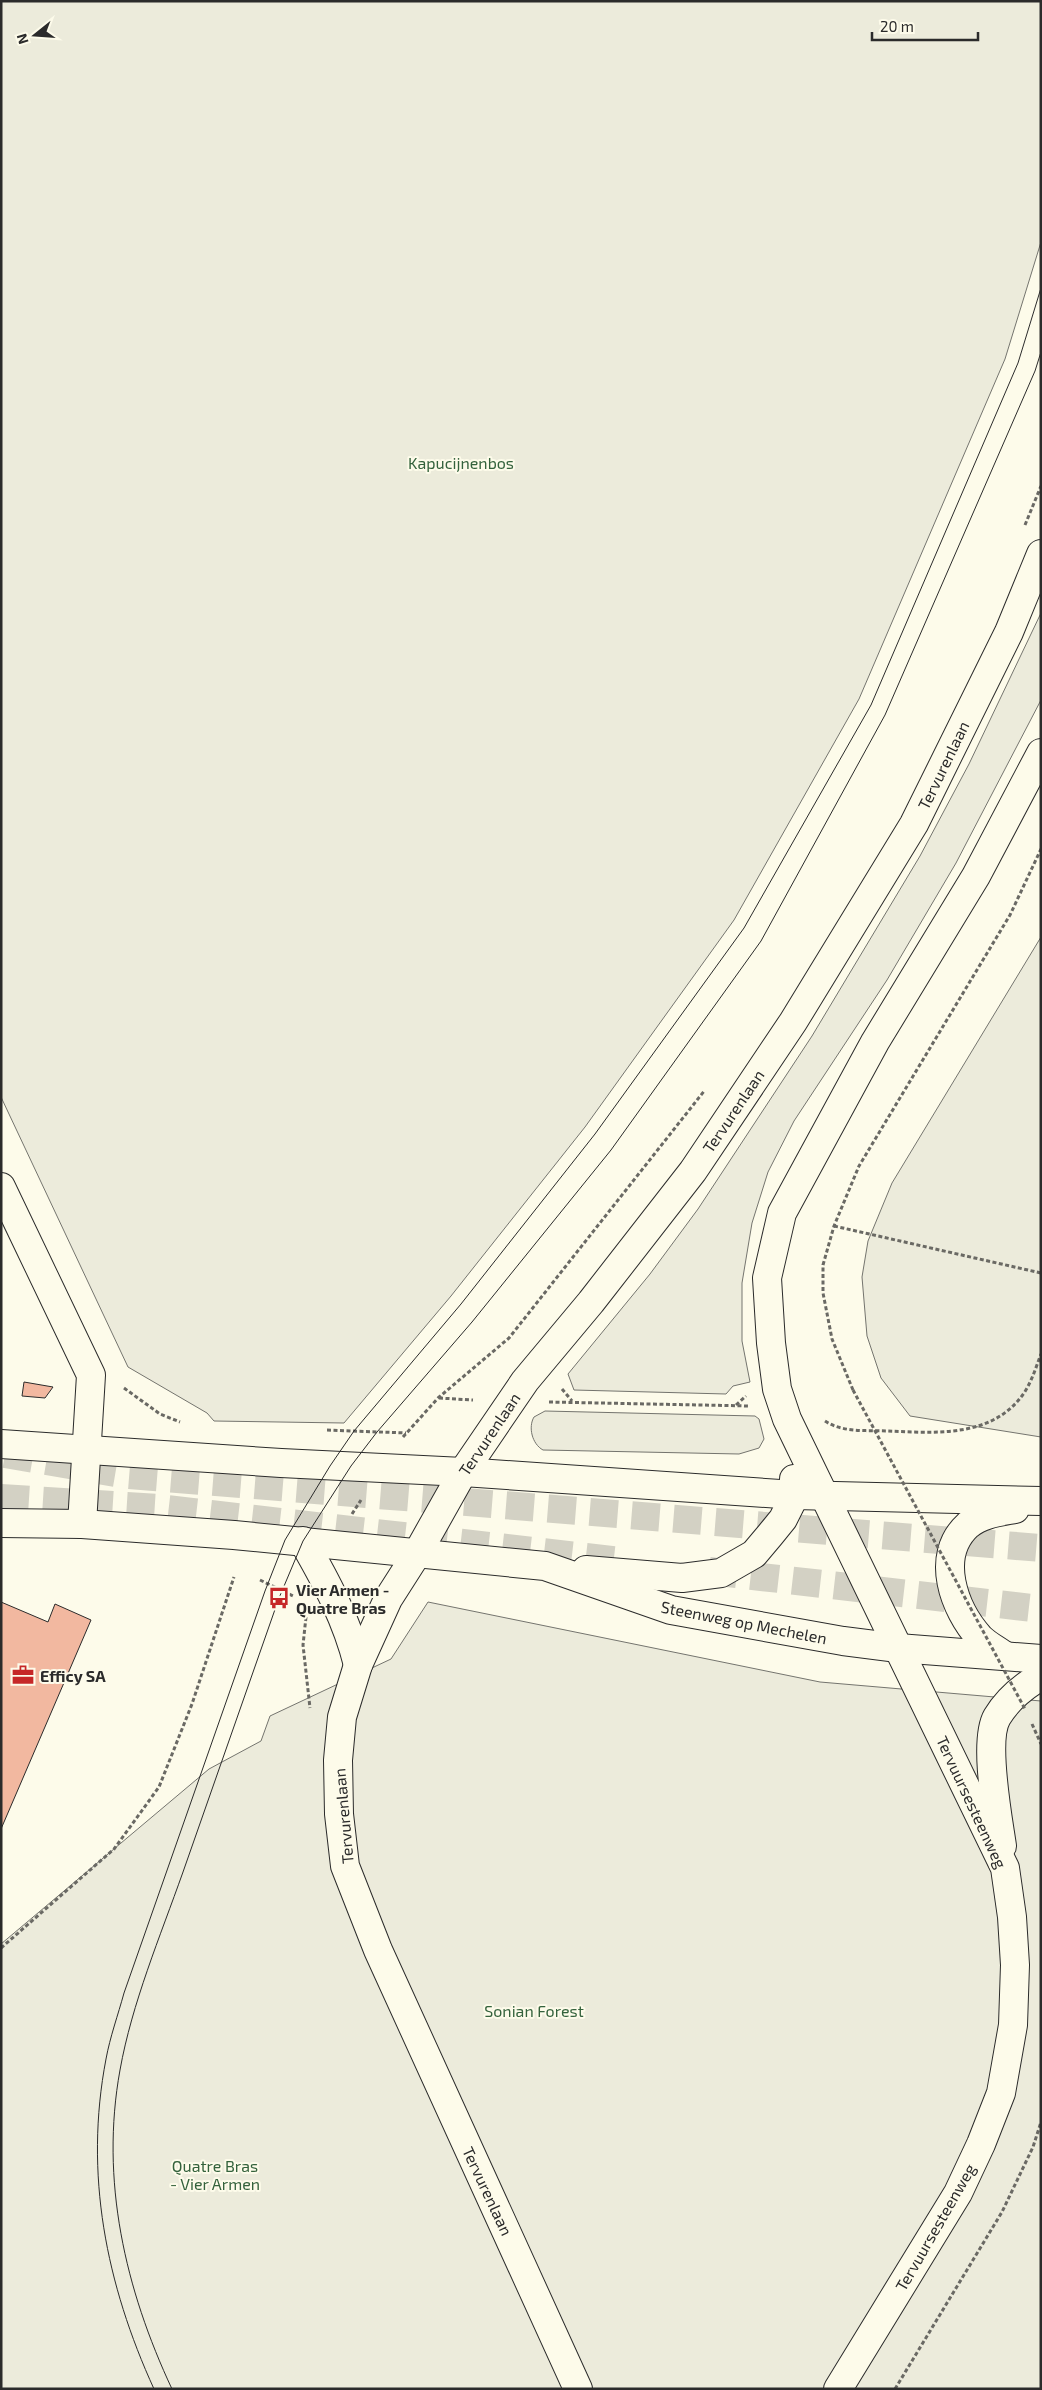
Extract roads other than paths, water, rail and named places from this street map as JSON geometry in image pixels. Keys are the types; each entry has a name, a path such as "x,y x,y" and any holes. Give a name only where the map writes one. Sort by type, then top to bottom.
{"main road":[{"name":"Tervurenlaan","path":"578,2389 382,1959 346,1866 339,1814 338,1760 342,1717 358,1665 388,1599 418,1552 463,1472 525,1381 591,1302 692,1171 793,1022 914,824 1009,632 1041,554"},
{"path":"825,1496 792,1428 776,1389 770,1343 767,1278 782,1213 875,1042 976,876 1041,753"},
{"path":"1,1187 91,1375 82,1524"},
{"path":"545,1566 682,1578 721,1573 754,1554 783,1519 795,1495 792,1428"},
{"path":"1,1444 316,1465 463,1472 795,1495 1041,1502"},
{"name":"Tervuursesteenweg","path":"825,1496 1004,1868 1012,1917 1015,1966 1013,2025 1001,2093 981,2144 958,2193 838,2389"},
{"path":"1005,1656 981,1639 960,1610 949,1573 956,1540 969,1524 988,1515 1041,1502"},
{"name":"Steenweg op Mechelen","path":"1,1523 82,1524 303,1541 545,1566 672,1610 843,1641 898,1648 1041,1660"},
{"path":"303,1541 336,1601 350,1634 358,1665"},
{"path":"1004,1868 990,1755 993,1730 996,1718 1023,1686 1041,1676"}],"tunnel":[{"path":"5,1454 128,1475 1041,1548"},
{"path":"1,1498 159,1508 621,1561"},
{"path":"709,1571 1041,1609"}],"tram line":[{"path":"154,2389 123,2309 112,2269 104,2228 97,2144 106,2059 124,1993 265,1591 285,1540 330,1466 354,1431 461,1304 595,1134 744,928 871,705 1018,363 1041,288"},
{"path":"172,2389 155,2351 141,2312 121,2233 115,2193 113,2152 120,2070 125,2045 147,1970 279,1598 303,1541 351,1466 377,1432 472,1322 611,1150 761,941 885,715 1035,371 1041,352"}],"place":[{"name":"Vier Armen - Quatre Bras","path":"279,1598"},
{"name":"Efficy SA","path":"23,1675"}],"park label":[{"name":"Kapucijnenbos","path":"461,462"},
{"name":"Sonian Forest","path":"534,2010"},
{"name":"Quatre Bras - Vier Armen","path":"215,2174"}]}
